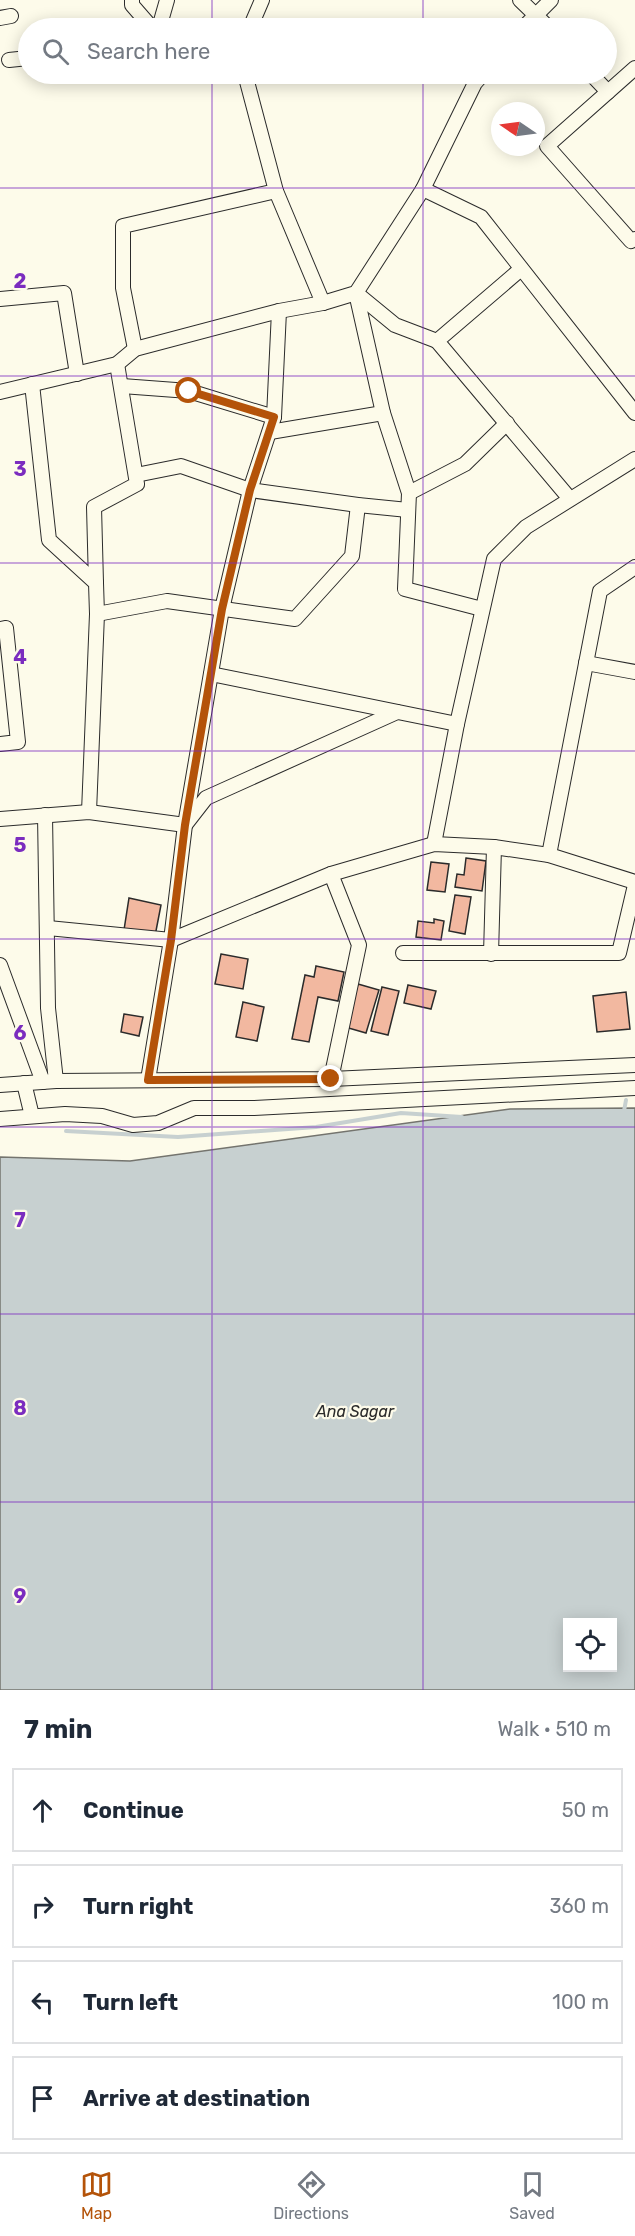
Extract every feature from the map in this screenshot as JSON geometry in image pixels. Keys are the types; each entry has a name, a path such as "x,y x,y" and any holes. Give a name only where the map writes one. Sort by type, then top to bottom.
{"street":[{"path":"132,0 132,5 143,18"},
{"path":"157,18 167,0"},
{"path":"254,18 262,0"},
{"path":"520,0 540,18"},
{"path":"532,18 551,0"},
{"path":"9,60 18,59"},
{"path":"632,245 547,146 635,68"},
{"path":"248,84 276,192 323,303"},
{"path":"0,392 117,364 135,349 356,293 423,189 475,84"},
{"path":"600,84 608,92"},
{"path":"423,189 481,217 635,413"},
{"path":"135,349 123,288 123,226 276,192"},
{"path":"437,341 520,269"},
{"path":"0,299 64,293 77,374"},
{"path":"356,293 396,325 437,341 570,499"},
{"path":"356,293 383,412 409,493 405,589 482,609"},
{"path":"148,1080 171,940 185,825 222,609 250,490 274,417 279,311"},
{"path":"89,812 97,614 94,507 137,484 117,364"},
{"path":"32,384 50,540 96,583"},
{"path":"122,386 189,391 274,417"},
{"path":"270,432 383,412"},
{"path":"409,493 465,464 507,423"},
{"path":"434,844 457,724 494,559 526,527 635,459"},
{"path":"136,475 181,466 250,490 408,510"},
{"path":"97,614 167,601 295,619 352,556 358,505"},
{"path":"549,855 600,591 635,567"},
{"path":"0,629 6,628 18,742 0,744"},
{"path":"586,663 635,672"},
{"path":"211,674 457,724"},
{"path":"343,701 368,725"},
{"path":"185,825 206,798 397,712"},
{"path":"0,819 89,812 185,825"},
{"path":"45,815 49,1081"},
{"path":"48,928 171,940 331,874 434,844 494,847 549,855 635,884 619,954 403,952"},
{"path":"491,954 494,847"},
{"path":"331,874 359,945 331,1079"},
{"path":"0,965 49,1081"},
{"path":"0,1085 49,1081 331,1079 635,1065"},
{"path":"614,1089 616,1066"},
{"path":"24,1083 32,1116"},
{"path":"0,1119 65,1114 102,1116 133,1125 158,1123 194,1108 254,1108 635,1088"}],"water":[{"name":"Ana Sagar","path":"635,1108 635,1690 0,1690 0,1157 130,1161 510,1109"}],"building":[{"path":"466,858 486,861 482,891 455,887 457,874 464,875"},
{"path":"431,862 449,864 445,892 427,890"},
{"path":"455,895 471,897 465,934 449,931"},
{"path":"129,898 161,905 155,936 124,930"},
{"path":"434,919 444,921 441,940 416,937 418,921 434,923"},
{"path":"221,954 248,959 243,989 215,984"},
{"path":"316,966 344,972 338,1001 318,997 309,1042 292,1039 305,975 314,977"},
{"path":"358,984 379,990 366,1033 345,1027"},
{"path":"408,985 436,991 431,1009 404,1003"},
{"path":"382,987 399,991 388,1035 371,1031"},
{"path":"626,992 630,1029 597,1032 593,996"},
{"path":"243,1002 264,1007 257,1041 236,1037"},
{"path":"124,1014 143,1017 139,1036 121,1032"}],"waterway":[{"path":"624,1111 626,1100"},
{"path":"66,1131 178,1137 316,1127 401,1113 462,1117"}],"route":[{"path":"189,391 274,417 250,490 222,609 185,825 171,940 148,1080 331,1079"}]}
